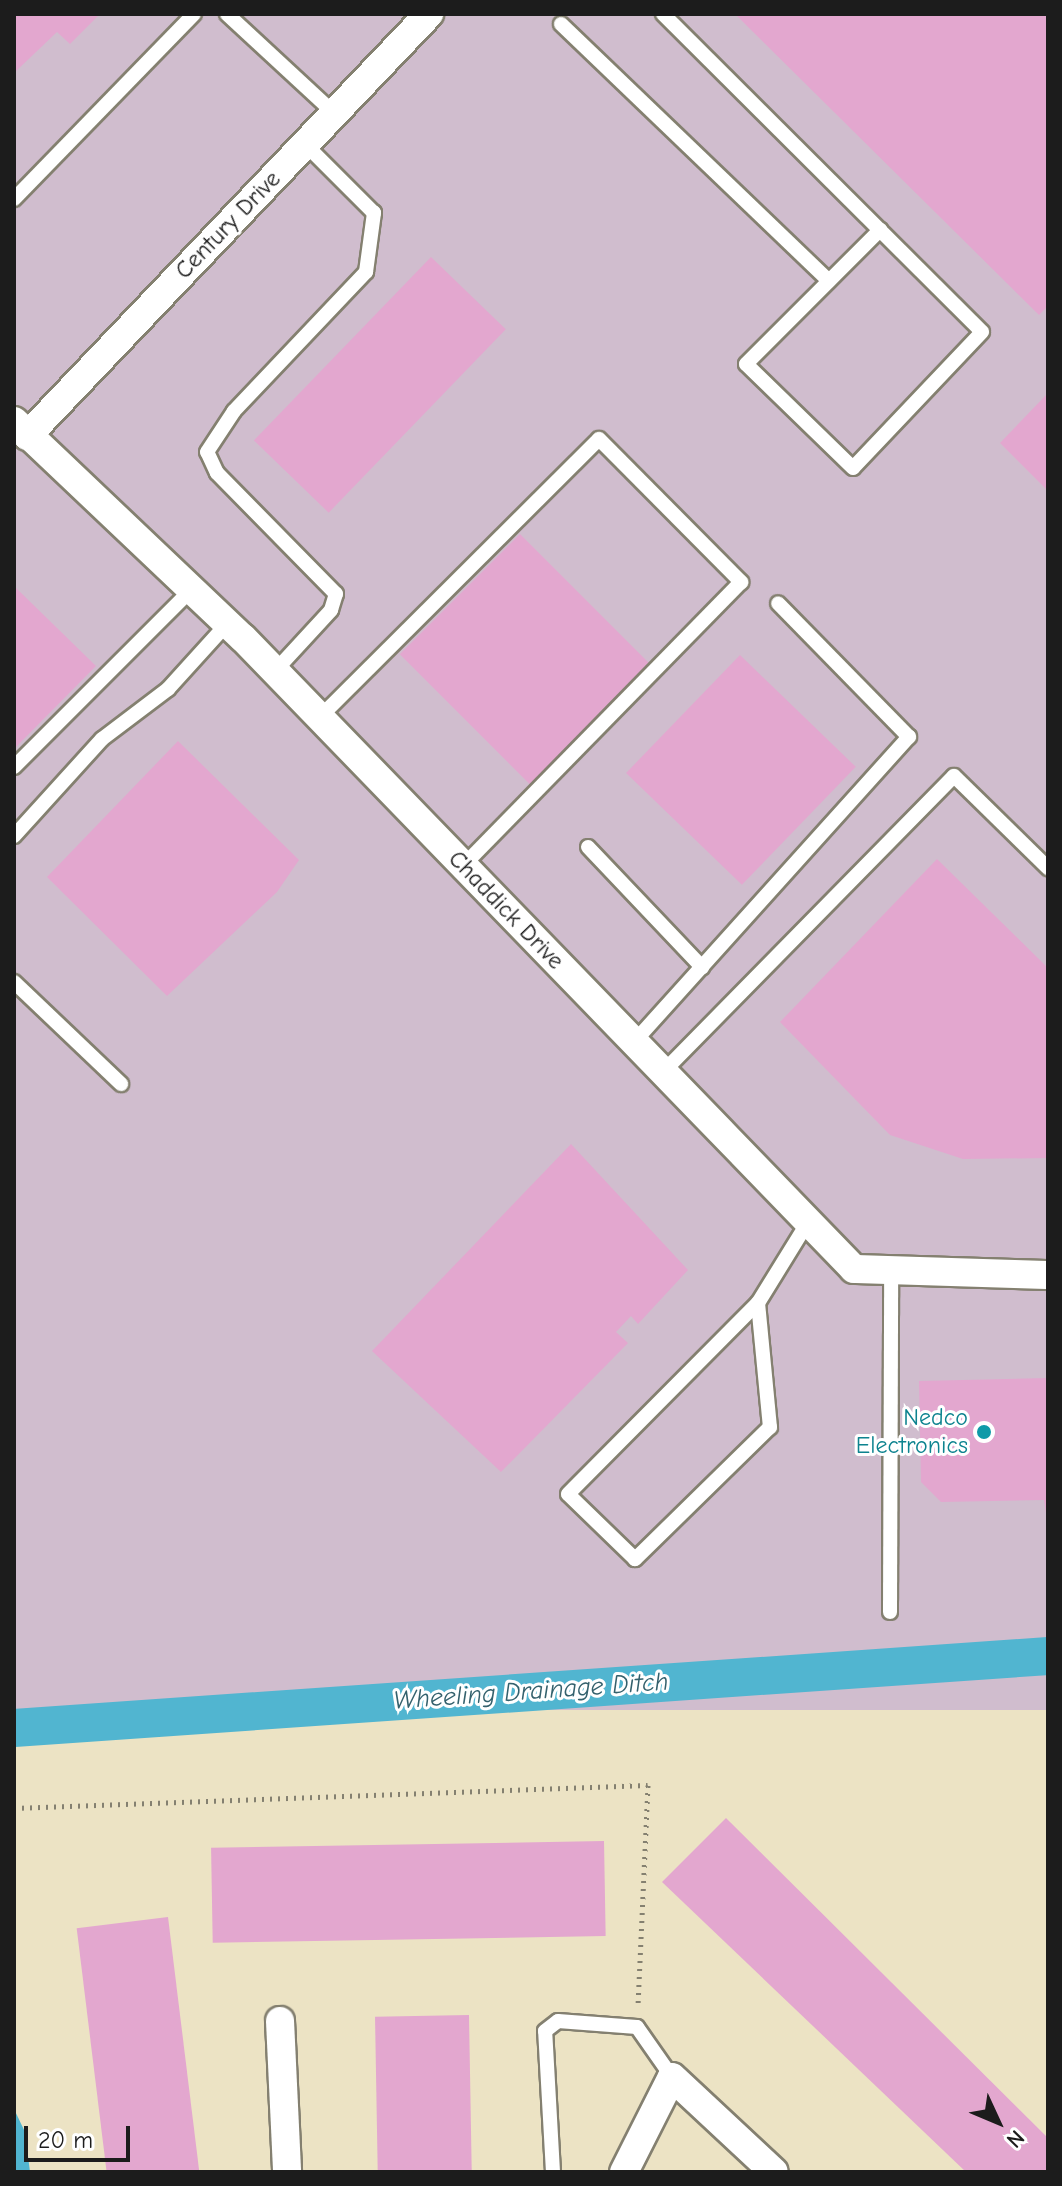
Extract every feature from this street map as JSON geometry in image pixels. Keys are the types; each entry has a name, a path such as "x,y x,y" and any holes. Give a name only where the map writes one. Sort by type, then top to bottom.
{"street":[{"name":"Century Drive","path":"21,428 305,144 429,14"},
{"name":"Chaddick Drive","path":"21,428 275,671 854,1269 1048,1275"},
{"path":"280,2021 287,2172"},
{"path":"624,2172 672,2077 774,2172"}],"lane":[{"path":"14,199 194,14"},
{"path":"227,14 334,113"},
{"path":"663,14 880,230 982,332 853,468 746,364 880,230"},
{"path":"561,24 829,281"},
{"path":"275,671 331,610 336,594 217,473 207,452 234,411 366,272 374,213 305,144"},
{"path":"319,718 599,439 741,582 463,866"},
{"path":"14,767 191,590"},
{"path":"634,1042 909,737 778,603"},
{"path":"14,836 102,739 168,689 227,624"},
{"path":"663,1072 954,776 1048,868"},
{"path":"588,847 702,967"},
{"path":"14,982 121,1084"},
{"path":"758,1303 770,1427 635,1559 568,1494 758,1303 808,1222"},
{"path":"890,1612 891,1270"},
{"path":"553,2172 545,2031 558,2021 637,2027 672,2077"}],"path":[{"path":"14,1808 648,1785 637,2027"}],"shaded area":[{"path":"14,14 1048,14 1048,1710 14,1710"}],"water":[{"path":"14,2109 25,2132 30,2172 14,2172"}],"building":[{"path":"14,14 100,14 70,44 57,32 14,73"},
{"path":"735,14 1048,14 1048,306 1039,315"},
{"path":"431,257 506,329 329,513 254,440"},
{"path":"1048,393 1048,491 1000,443"},
{"path":"520,534 653,667 533,787 400,654"},
{"path":"14,586 96,666 14,749"},
{"path":"740,655 856,767 742,885 626,773"},
{"path":"178,741 299,860 277,892 167,996 47,877"},
{"path":"937,859 1048,968 1048,1158 963,1159 890,1135 780,1022"},
{"path":"571,1144 688,1270 638,1324 631,1316 616,1332 628,1343 501,1472 372,1351"},
{"name":"Nedco Electronics","path":"1048,1378 1048,1526 1044,1500 941,1502 921,1482 919,1381"},
{"path":"726,1818 1048,2138 1048,2172 966,2172 662,1882"},
{"path":"604,1841 606,1936 213,1943 211,1848"},
{"path":"168,1917 199,2172 107,2172 77,1928"},
{"path":"469,2015 472,2172 378,2172 375,2017"}],"waterway":[{"name":"Wheeling Drainage Ditch","path":"14,1728 1048,1656"}],"place":[{"name":"Nedco Electronics","path":"984,1432"}]}
